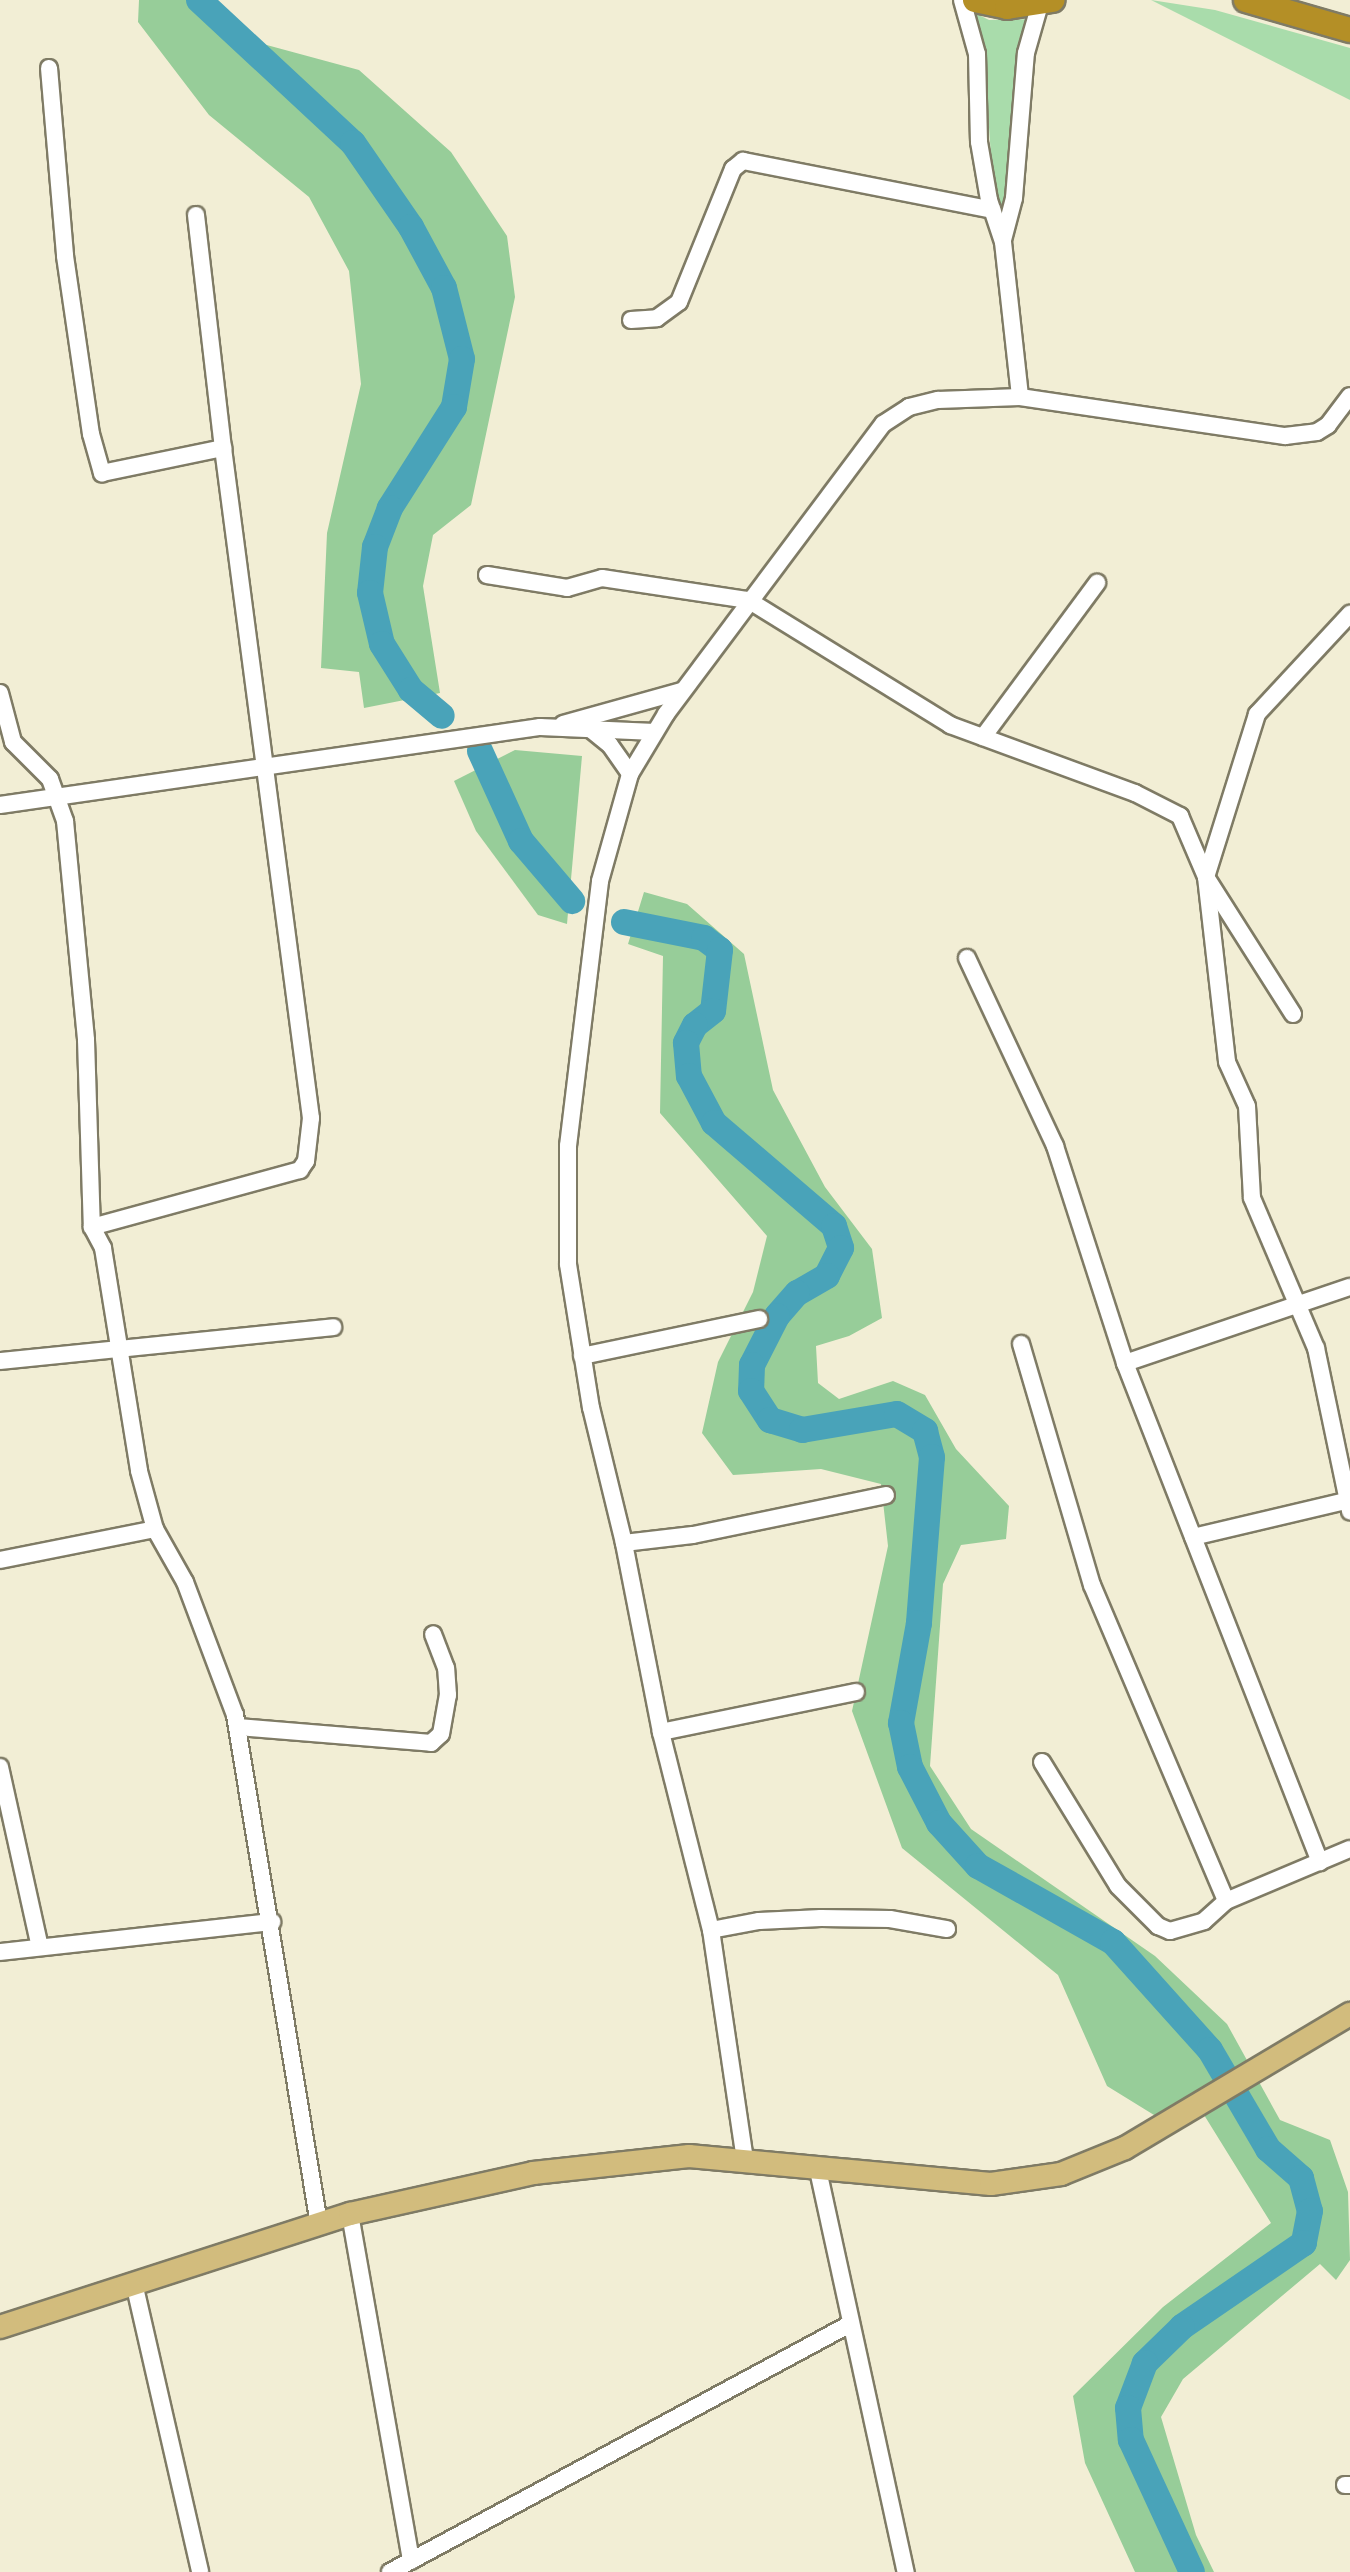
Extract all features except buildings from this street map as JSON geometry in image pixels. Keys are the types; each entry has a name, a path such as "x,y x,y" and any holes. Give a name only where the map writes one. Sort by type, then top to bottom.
{"highway":[{"path":"975,0 1007,7 1046,2"},
{"path":"1246,0 1350,30"}],"main road":[{"path":"0,2327 350,2214 533,2173 631,2159 745,2160 818,2170 991,2184 1049,2177 1125,2148 1350,2014"}],"street":[{"path":"962,0 977,54 979,142 992,210 1003,242 1020,397"},
{"path":"1003,242 1014,198 1026,53 1046,2"},
{"path":"49,68 65,256 91,434 102,473 223,448"},
{"path":"631,320 657,318 679,302 733,169 743,161 992,210"},
{"path":"92,1227 289,1174 306,1161 311,1118 223,448 196,215"},
{"path":"745,2160 711,1930 661,1732 624,1543 582,1356 566,1231 568,1146 600,881 630,774 681,691 892,415 964,395 1020,397 1285,436 1317,432 1328,425 1350,396"},
{"path":"487,575 567,588 602,578 748,600 950,725 1166,806 1187,826 1206,877 1293,1014"},
{"path":"983,737 1097,583"},
{"path":"1193,1537 1349,1504 1322,1373 1301,1305 1248,1182 1247,1106 1227,1062 1206,877 1257,714 1350,614"},
{"path":"0,805 562,725 681,691"},
{"path":"0,693 13,742 50,779 58,796 73,867 81,969 92,1227 103,1248 139,1471 155,1529 185,1582 238,1727 319,2224"},
{"path":"620,709 666,714"},
{"path":"562,725 655,732"},
{"path":"589,728 610,745 630,774"},
{"path":"967,958 1055,1146 1125,1363 1320,1862"},
{"path":"1125,1363 1350,1287"},
{"path":"582,1356 759,1319"},
{"path":"0,1361 333,1327"},
{"path":"1021,1344 1092,1585 1226,1901"},
{"path":"624,1543 693,1535 886,1495"},
{"path":"0,1560 155,1529"},
{"path":"238,1727 431,1743 441,1734 448,1695 433,1634"},
{"path":"661,1732 856,1692"},
{"path":"1042,1762 1118,1886 1158,1926 1184,1929 1204,1921 1226,1901 1350,1849"},
{"path":"0,1767 40,1947"},
{"path":"711,1930 821,1918 890,1919 947,1929"},
{"path":"0,1952 272,1922"},
{"path":"818,2170 906,2572"},
{"path":"350,2214 411,2561"},
{"path":"134,2283 200,2572"},
{"path":"390,2572 850,2324"}],"green space":[{"path":"139,0 205,0 263,44 359,70 451,152 507,236 515,297 471,505 433,535 423,586 440,693 364,708 359,672 321,668 327,533 361,384 349,271 309,197 209,115 138,22"},
{"path":"1151,0 1215,10 1350,48 1350,100"},
{"path":"973,12 989,20 1033,19 1019,39 1011,194 1004,215 993,185 984,55"},
{"path":"515,750 582,756 567,924 538,915 476,831 454,781"},
{"path":"644,892 687,904 744,954 773,1090 825,1187 872,1249 882,1318 849,1336 816,1346 818,1383 839,1399 893,1381 925,1395 956,1449 1009,1506 1006,1539 961,1545 943,1584 930,1766 971,1829 1155,1956 1227,2024 1280,2120 1330,2140 1348,2192 1350,2260 1336,2280 1320,2264 1183,2379 1161,2417 1196,2535 1214,2572 1135,2572 1085,2463 1073,2396 1163,2307 1271,2223 1196,2102 1167,2123 1107,2086 1058,1975 902,1848 852,1711 888,1546 881,1484 821,1469 733,1475 702,1433 718,1362 753,1292 767,1236 660,1113 663,956 628,944"}],"waterway":[{"path":"199,0 353,143 411,227 444,288 462,359 454,407 390,508 375,547 370,593 382,644 411,690 442,716"},
{"path":"480,751 521,841 572,901"},
{"path":"624,922 704,938 720,950 713,1011 695,1025 686,1043 689,1076 714,1123 834,1226 841,1248 827,1276 797,1293 777,1316 752,1365 751,1391 770,1420 802,1430 897,1414 925,1431 932,1457 919,1623 901,1723 910,1767 939,1823 978,1866 1113,1942 1210,2050 1268,2149 1301,2178 1310,2211 1304,2243 1182,2327 1145,2363 1128,2408 1131,2440 1192,2572"}]}
